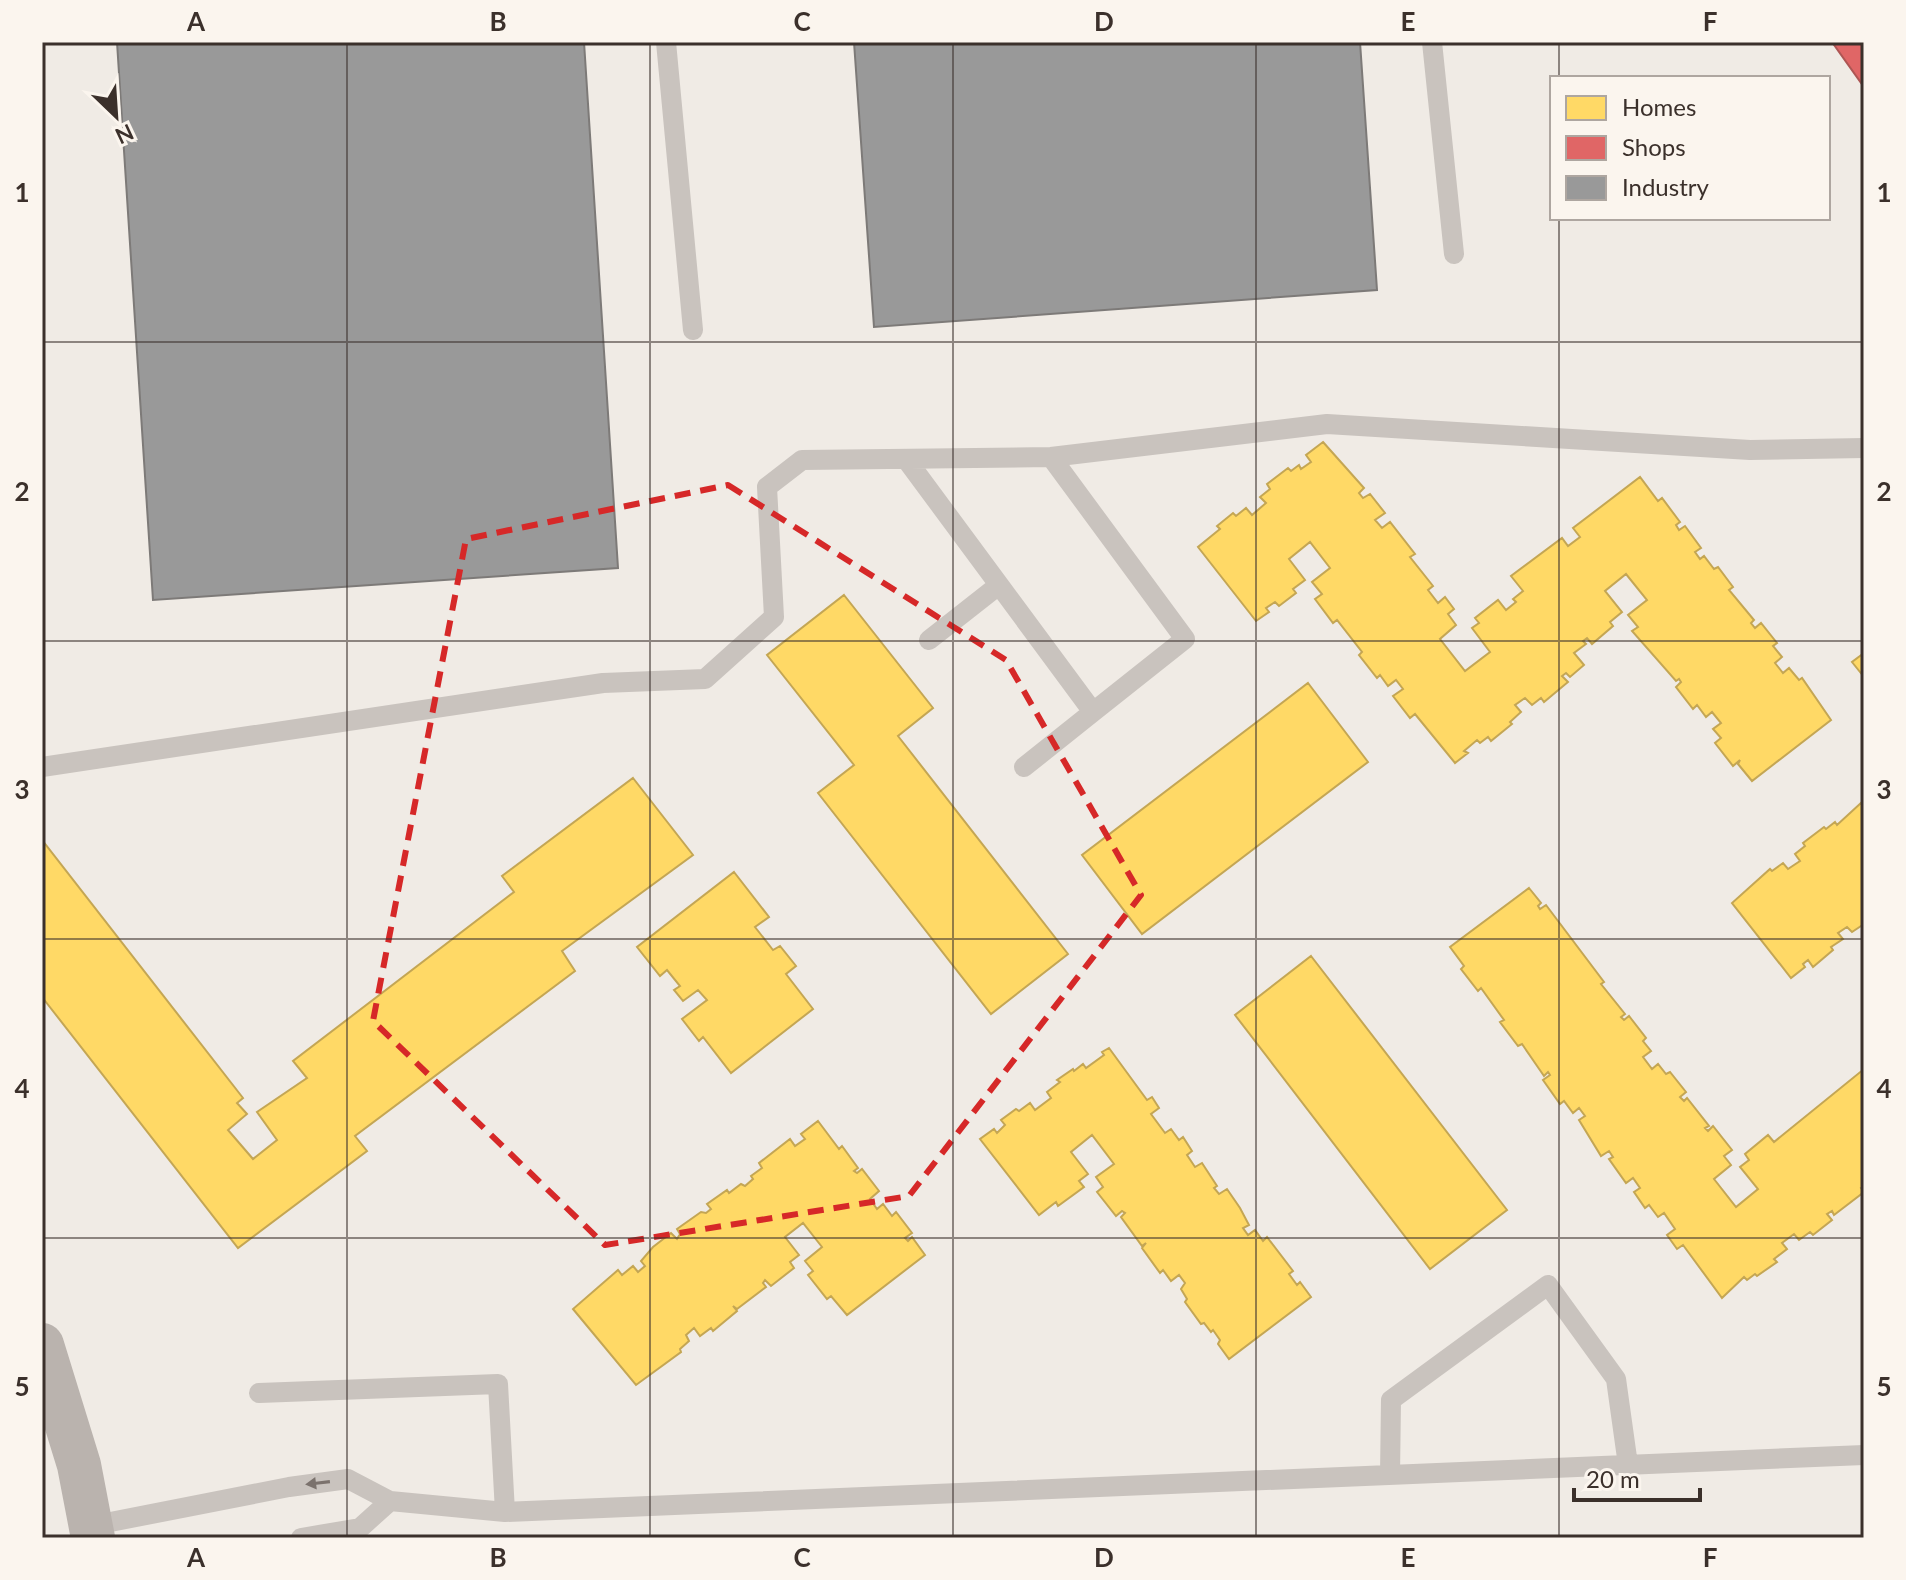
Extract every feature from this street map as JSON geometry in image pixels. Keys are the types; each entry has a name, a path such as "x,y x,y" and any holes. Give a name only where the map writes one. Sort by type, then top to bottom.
{"street":[{"path":"42,1345 79,1465 91,1532"}],"lane":[{"path":"666,42 693,330"},
{"path":"1432,42 1454,254"},
{"path":"42,767 603,683 705,679 774,617 767,487 802,460 1051,457 1327,424 1750,450 1864,448"},
{"path":"1024,767 1185,639 1051,457"},
{"path":"906,459 1093,712"},
{"path":"929,640 999,585"},
{"path":"1390,1475 1391,1400 1548,1285 1616,1379 1628,1465"},
{"path":"259,1393 498,1384 505,1512"},
{"path":"91,1532 289,1487 348,1479 390,1501 505,1512 1864,1455"},
{"path":"301,1538 360,1528 390,1501"}],"highlighted area":[{"path":"728,485 1006,660 1141,895 909,1196 605,1245 373,1021 466,539"}],"building: Homes":[{"path":"1323,442 1364,488 1359,493 1363,498 1370,494 1385,513 1375,520 1382,528 1390,522 1415,554 1410,557 1433,586 1428,590 1438,603 1445,597 1454,609 1448,614 1456,625 1440,639 1465,671 1490,652 1472,628 1479,623 1475,618 1498,600 1506,610 1523,591 1511,576 1562,538 1568,546 1580,537 1573,528 1640,477 1658,501 1662,498 1680,522 1676,525 1679,530 1685,526 1701,548 1695,552 1700,559 1704,556 1714,569 1718,567 1733,587 1729,590 1754,620 1751,623 1755,628 1761,623 1777,643 1773,646 1782,657 1775,663 1783,673 1789,668 1799,680 1802,678 1831,720 1752,781 1738,764 1740,760 1733,766 1715,743 1721,738 1713,729 1721,723 1712,712 1706,717 1697,705 1693,709 1676,687 1681,682 1679,679 1676,681 1632,631 1638,627 1628,615 1647,600 1626,574 1605,591 1622,612 1610,622 1613,626 1592,644 1587,638 1583,641 1586,644 1574,653 1584,665 1570,677 1566,673 1562,676 1568,682 1544,702 1541,698 1532,705 1525,698 1515,705 1521,712 1510,722 1512,724 1491,741 1488,737 1480,743 1477,740 1464,751 1468,753 1455,763 1415,714 1410,718 1393,696 1403,689 1396,680 1388,686 1380,675 1377,678 1359,655 1362,652 1337,620 1333,623 1315,599 1322,594 1312,582 1330,568 1310,542 1289,559 1305,580 1293,589 1296,593 1279,606 1275,602 1266,608 1269,612 1256,621 1198,547 1220,529 1217,526 1233,513 1236,516 1246,508 1252,515 1266,503 1260,497 1270,489 1267,484 1288,468 1291,471 1299,465 1301,469 1311,462 1306,455"},
{"path":"844,595 933,708 898,736 1068,954 991,1014 818,793 854,765 767,655"},
{"path":"1864,653 1864,677 1852,662"},
{"path":"1308,683 1368,762 1142,934 1082,855"},
{"path":"633,778 693,855 562,951 575,971 355,1136 367,1151 238,1248 42,997 42,840 243,1098 237,1103 247,1114 228,1130 253,1159 277,1140 257,1112 307,1078 293,1061 514,892 502,876"},
{"path":"1862,802 1864,924 1852,932 1847,927 1838,933 1843,939 1831,947 1833,950 1813,967 1808,960 1803,964 1805,967 1791,978 1732,903 1770,869 1772,871 1783,863 1788,869 1800,861 1795,854 1805,846 1803,843 1824,827 1826,829 1835,822 1837,825"},
{"path":"734,872 769,917 755,927 773,950 780,946 796,966 786,974 813,1009 731,1073 703,1037 699,1041 682,1019 707,1000 698,990 683,1001 674,990 680,986 667,970 660,976 637,947"},
{"path":"1529,888 1541,903 1538,906 1540,909 1546,905 1604,982 1601,984 1625,1014 1621,1017 1624,1020 1629,1016 1646,1038 1643,1041 1651,1051 1643,1057 1652,1069 1658,1064 1666,1074 1670,1072 1686,1092 1680,1097 1684,1101 1687,1098 1709,1126 1705,1128 1708,1131 1713,1126 1732,1150 1724,1156 1731,1165 1714,1179 1736,1207 1758,1189 1740,1167 1749,1160 1745,1154 1768,1135 1774,1142 1864,1069 1864,1186 1861,1188 1864,1192 1834,1215 1832,1211 1827,1214 1832,1220 1813,1235 1810,1232 1799,1240 1794,1234 1782,1243 1787,1249 1774,1259 1777,1262 1757,1276 1755,1274 1747,1280 1744,1277 1722,1298 1683,1245 1677,1249 1667,1235 1675,1229 1664,1213 1658,1217 1649,1205 1645,1208 1634,1192 1640,1188 1633,1178 1626,1183 1609,1159 1613,1157 1609,1151 1601,1156 1579,1120 1585,1116 1579,1108 1573,1113 1564,1101 1560,1104 1543,1080 1550,1075 1548,1072 1544,1076 1522,1044 1518,1046 1481,988 1478,991 1461,969 1464,966 1450,947"},
{"path":"1311,956 1507,1210 1430,1269 1235,1015"},
{"path":"1109,1048 1147,1100 1152,1097 1159,1108 1151,1114 1165,1133 1171,1129 1179,1140 1183,1137 1192,1151 1187,1155 1195,1167 1202,1163 1219,1194 1227,1189 1240,1208 1249,1225 1243,1228 1248,1235 1255,1230 1263,1241 1267,1237 1293,1271 1289,1274 1297,1285 1300,1282 1311,1297 1229,1359 1213,1330 1211,1332 1204,1323 1201,1324 1185,1302 1187,1299 1181,1289 1185,1283 1179,1275 1171,1281 1163,1270 1160,1273 1142,1248 1146,1243 1142,1246 1121,1217 1125,1213 1122,1211 1116,1216 1097,1192 1103,1187 1096,1177 1114,1164 1092,1135 1071,1152 1088,1174 1079,1181 1084,1187 1039,1215 980,1139 994,1129 997,1133 1005,1125 1001,1120 1016,1109 1019,1111 1030,1103 1035,1110 1051,1098 1047,1092 1060,1082 1057,1080 1083,1064 1086,1068"},
{"path":"818,1121 858,1168 854,1171 857,1173 862,1169 879,1191 870,1199 877,1209 883,1204 892,1216 896,1212 912,1233 905,1238 908,1241 912,1237 925,1255 847,1315 831,1296 827,1299 808,1275 813,1271 805,1261 822,1247 803,1223 785,1237 799,1255 790,1262 794,1268 771,1286 765,1280 763,1283 766,1287 737,1309 733,1306 737,1311 713,1331 711,1328 700,1336 694,1328 686,1335 689,1341 680,1349 681,1352 636,1385 573,1309 618,1270 622,1275 633,1266 638,1272 645,1266 641,1261 653,1247 671,1233 677,1239 680,1234 677,1229 701,1212 706,1213 711,1209 707,1204 727,1190 729,1193 741,1184 745,1186 753,1179 751,1176 762,1168 759,1163 790,1139 795,1146 805,1139 801,1134"}],"building: Shops":[{"path":"1832,42 1864,42 1864,87"}],"building: Industry":[{"path":"117,42 584,42 618,568 153,600"},
{"path":"854,42 1360,42 1377,290 874,327"}]}
